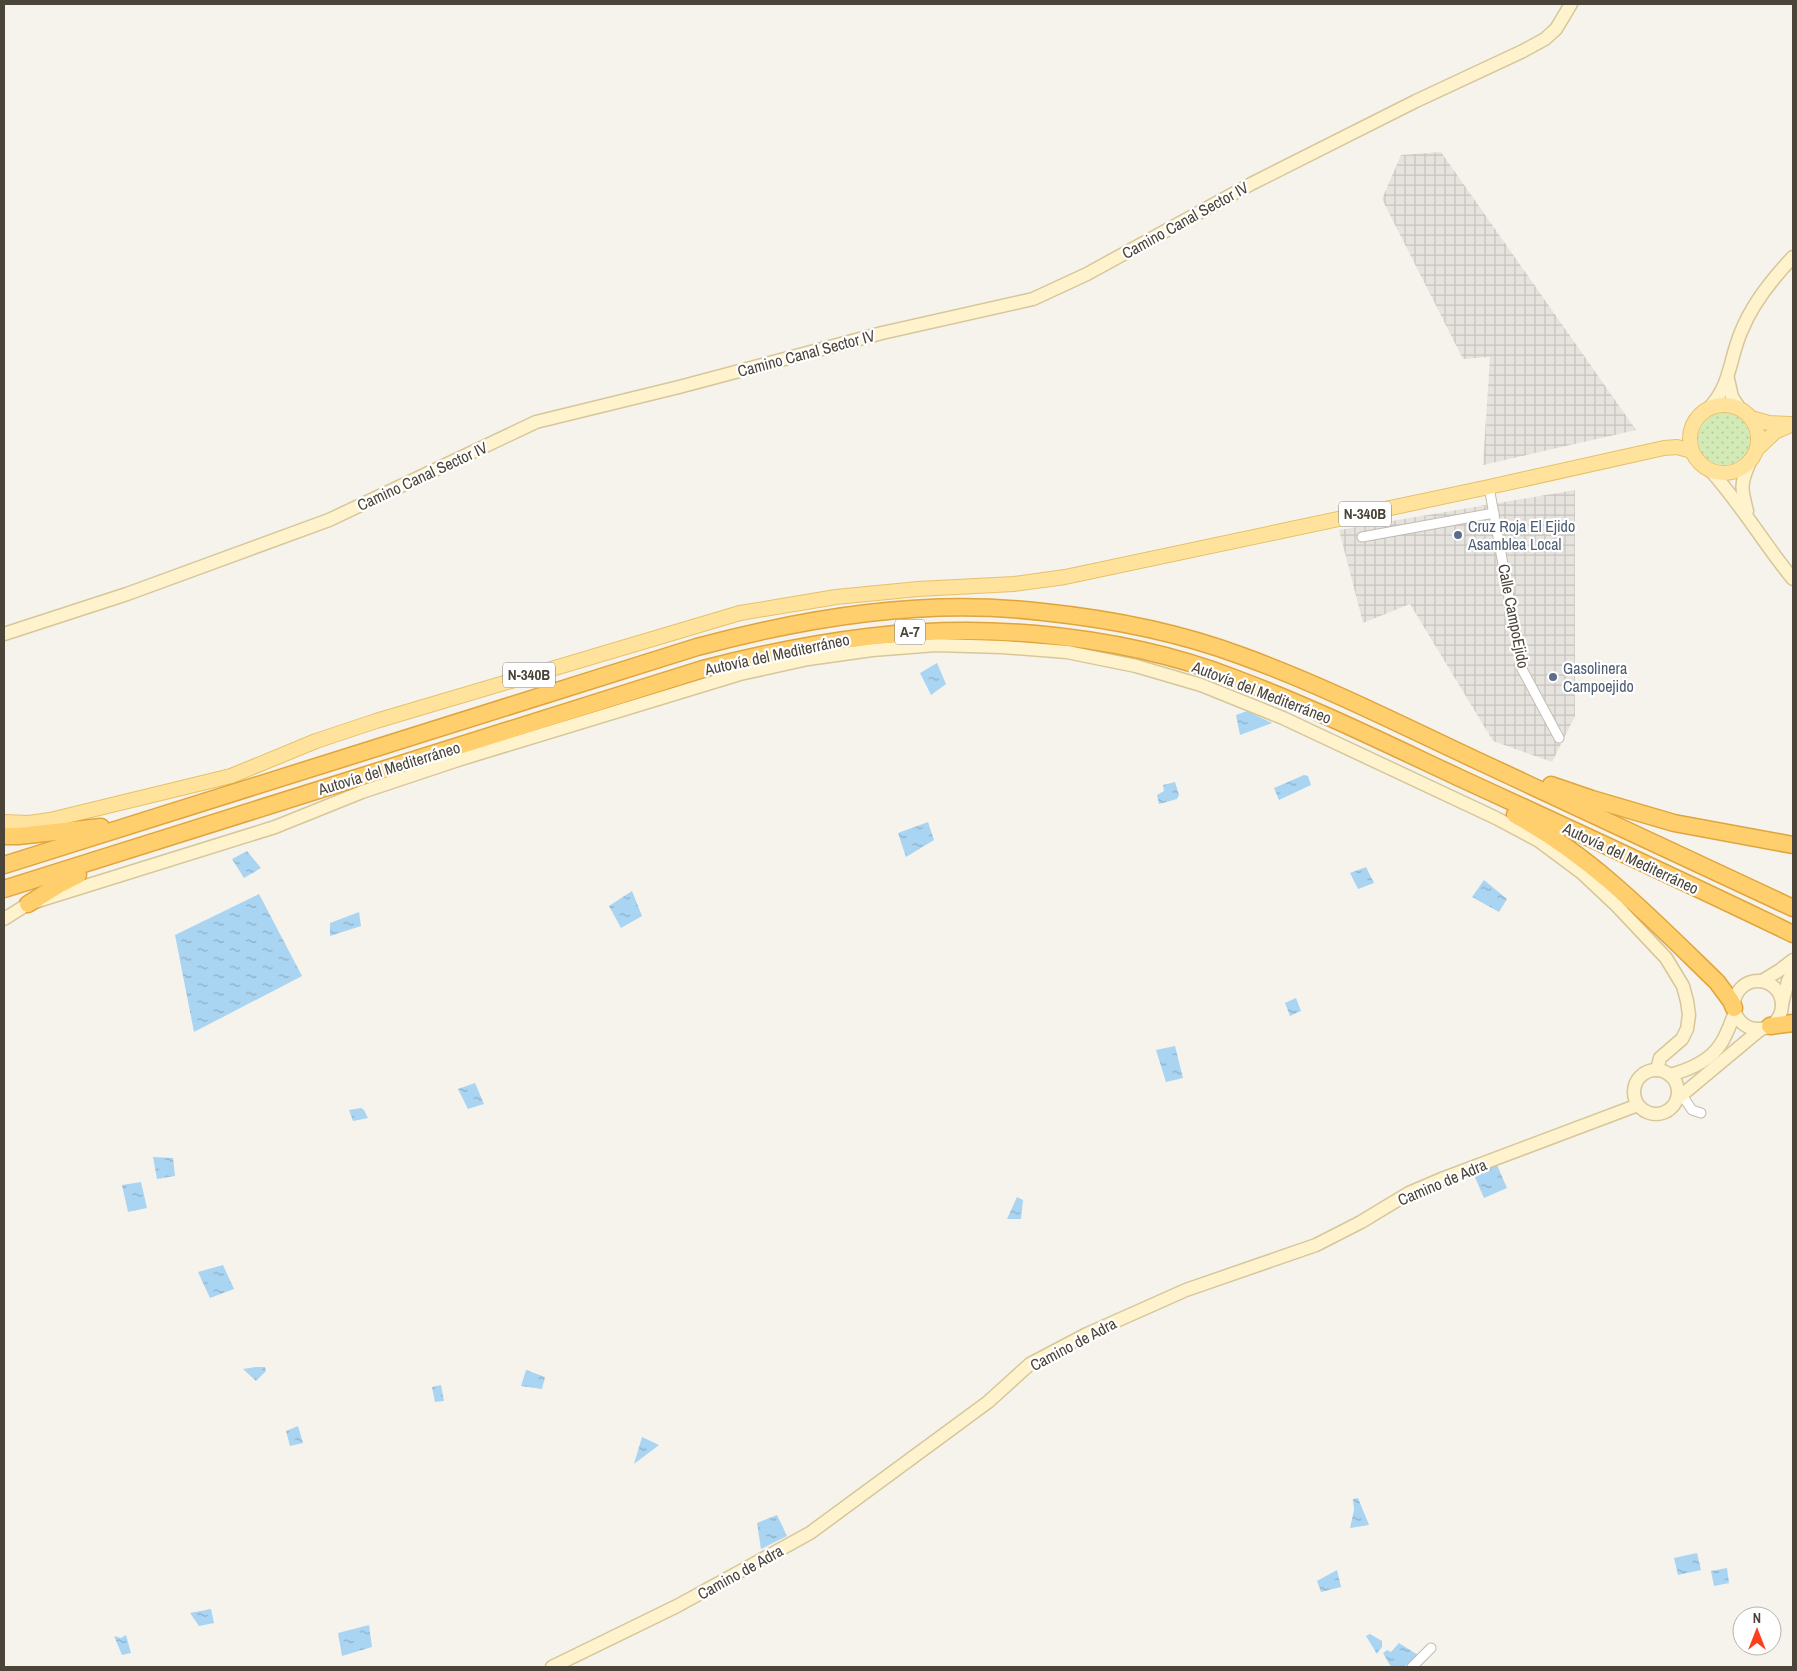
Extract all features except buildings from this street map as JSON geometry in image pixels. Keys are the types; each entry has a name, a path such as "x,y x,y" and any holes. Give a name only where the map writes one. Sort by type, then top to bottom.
{"highway":[{"name":"Autovía del Mediterráneo","path":"4,865 697,647 803,622 906,609 953,607 1041,611 1147,629 1192,640 1241,656 1327,692 1793,908"},
{"name":"Autovía del Mediterráneo","path":"4,889 703,670 807,645 908,632 953,630 1039,634 1142,651 1233,677 1404,752 1793,934"},
{"path":"1414,732 1592,799 1674,823 1793,845"},
{"path":"1404,752 1540,828 1573,850 1608,879 1717,982 1731,1001 1735,1010"},
{"path":"4,836 103,826 174,812"},
{"path":"28,904 60,884 141,846"},
{"path":"1765,1027 1793,1023"}],"main road":[{"path":"1708,409 1729,405 1740,409 1751,418 1769,423 1793,424"},
{"name":"N-340B","path":"4,822 29,823 50,820 231,776 316,741 376,721 740,613 836,598 918,589 1014,584 1065,577 1664,448 1678,443 1691,432 1694,423 1708,409"},
{"path":"1751,418 1758,432 1757,449"},
{"path":"1691,432 1690,442 1692,451 1697,459 1710,470 1721,473 1742,469 1750,462 1757,449 1775,432 1793,424"},
{"name":"N-340B","path":"1664,448 1677,447 1692,451"}],"street":[{"name":"Camino Canal Sector IV","path":"4,634 127,594 329,520 536,422 679,387 882,333 1033,299 1087,274 1250,184 1545,39 1556,29 1571,4"},
{"path":"1708,409 1721,394 1728,379 1741,332 1752,311 1765,289 1793,256"},
{"path":"1728,379 1732,397 1740,409"},
{"path":"1749,518 1743,494 1742,480 1750,462"},
{"path":"1710,470 1749,518 1774,556 1793,579"},
{"name":"Calle CampoEjido","path":"1489,487 1522,669 1559,738"},
{"path":"1362,537 1494,513"},
{"path":"4,919 28,904 275,827 362,792 461,759 740,674 818,658 872,650 936,645 1002,647 1067,652 1136,666 1192,683 1283,718 1496,818 1539,841 1582,873 1617,906 1666,958 1683,986 1689,1015 1687,1029 1682,1039 1660,1058 1658,1070"},
{"path":"1765,1027 1754,1028 1742,1023 1735,1010 1734,1001 1741,988 1747,984 1762,981 1793,960"},
{"path":"1701,1114 1692,1110 1679,1097 1677,1086 1670,1075 1658,1070 1650,1071 1638,1079 1634,1092 1638,1105 1648,1113 1661,1114 1671,1108 1679,1097 1765,1027 1776,1021 1780,1014 1788,981 1793,971"},
{"path":"1762,981 1768,983 1778,993 1782,1006"},
{"path":"1670,1075 1688,1070 1709,1057 1720,1045 1735,1010"},
{"name":"Camino de Adra","path":"552,1667 677,1606 810,1533 988,1402 1030,1364 1079,1338 1186,1290 1316,1245 1361,1222 1409,1193 1638,1105"},
{"path":"1412,1667 1431,1648"}],"shaded area":[{"path":"1441,152 1636,430 1483,465 1490,357 1463,359 1382,199 1401,155"},
{"path":"1575,490 1575,716 1552,762 1493,741 1410,604 1363,623 1339,530"}],"green space":[{"path":"1719,413 1729,413 1743,420 1750,434 1750,444 1743,458 1729,465 1719,465 1709,461 1702,454 1698,444 1698,434 1702,424 1709,417"}],"water":[{"path":"937,663 946,684 931,695 920,673"},
{"path":"1247,711 1272,723 1240,735 1236,715"},
{"path":"1304,775 1308,776 1311,785 1279,800 1274,788"},
{"path":"1175,782 1179,795 1177,799 1159,804 1157,795 1164,791 1163,785"},
{"path":"928,822 934,840 906,857 898,833"},
{"path":"247,851 261,868 244,878 232,859"},
{"path":"1366,867 1374,883 1358,889 1350,873"},
{"path":"1484,880 1507,899 1499,912 1472,897"},
{"path":"632,891 642,916 621,928 609,906"},
{"path":"259,894 302,976 194,1032 175,935"},
{"path":"359,912 361,926 330,936 330,923"},
{"path":"1296,998 1301,1011 1290,1016 1285,1003"},
{"path":"1175,1046 1183,1078 1166,1082 1156,1050"},
{"path":"475,1083 484,1104 468,1109 458,1089"},
{"path":"361,1108 368,1118 353,1121 349,1110"},
{"path":"153,1157 173,1158 175,1176 157,1179"},
{"path":"1497,1165 1507,1188 1484,1198 1474,1175"},
{"path":"141,1182 147,1208 128,1212 122,1185"},
{"path":"1017,1197 1023,1200 1021,1219 1007,1219"},
{"path":"223,1265 234,1289 210,1298 198,1272"},
{"path":"265,1367 266,1371 256,1381 243,1369"},
{"path":"526,1370 545,1377 542,1389 521,1386"},
{"path":"441,1385 444,1401 435,1402 432,1387"},
{"path":"298,1426 303,1443 290,1446 286,1431"},
{"path":"642,1437 659,1445 634,1464"},
{"path":"1358,1498 1369,1525 1350,1528 1354,1510 1353,1499"},
{"path":"777,1515 787,1536 761,1549 757,1523"},
{"path":"1697,1553 1701,1570 1678,1575 1674,1558"},
{"path":"1727,1568 1729,1583 1714,1586 1711,1571"},
{"path":"1337,1570 1341,1587 1321,1592 1317,1581"},
{"path":"211,1609 214,1623 199,1626 190,1613"},
{"path":"369,1625 372,1647 342,1656 338,1633"},
{"path":"1370,1634 1382,1641 1382,1647 1377,1654 1366,1636"},
{"path":"126,1635 131,1653 122,1655 114,1636 121,1638"},
{"path":"1399,1643 1418,1655 1404,1667 1391,1667 1383,1653 1387,1650 1391,1652"}],"place":[{"name":"Cruz Roja El Ejido Asamblea Local","path":"1458,535"},
{"name":"Gasolinera Campoejido","path":"1553,677"}]}
